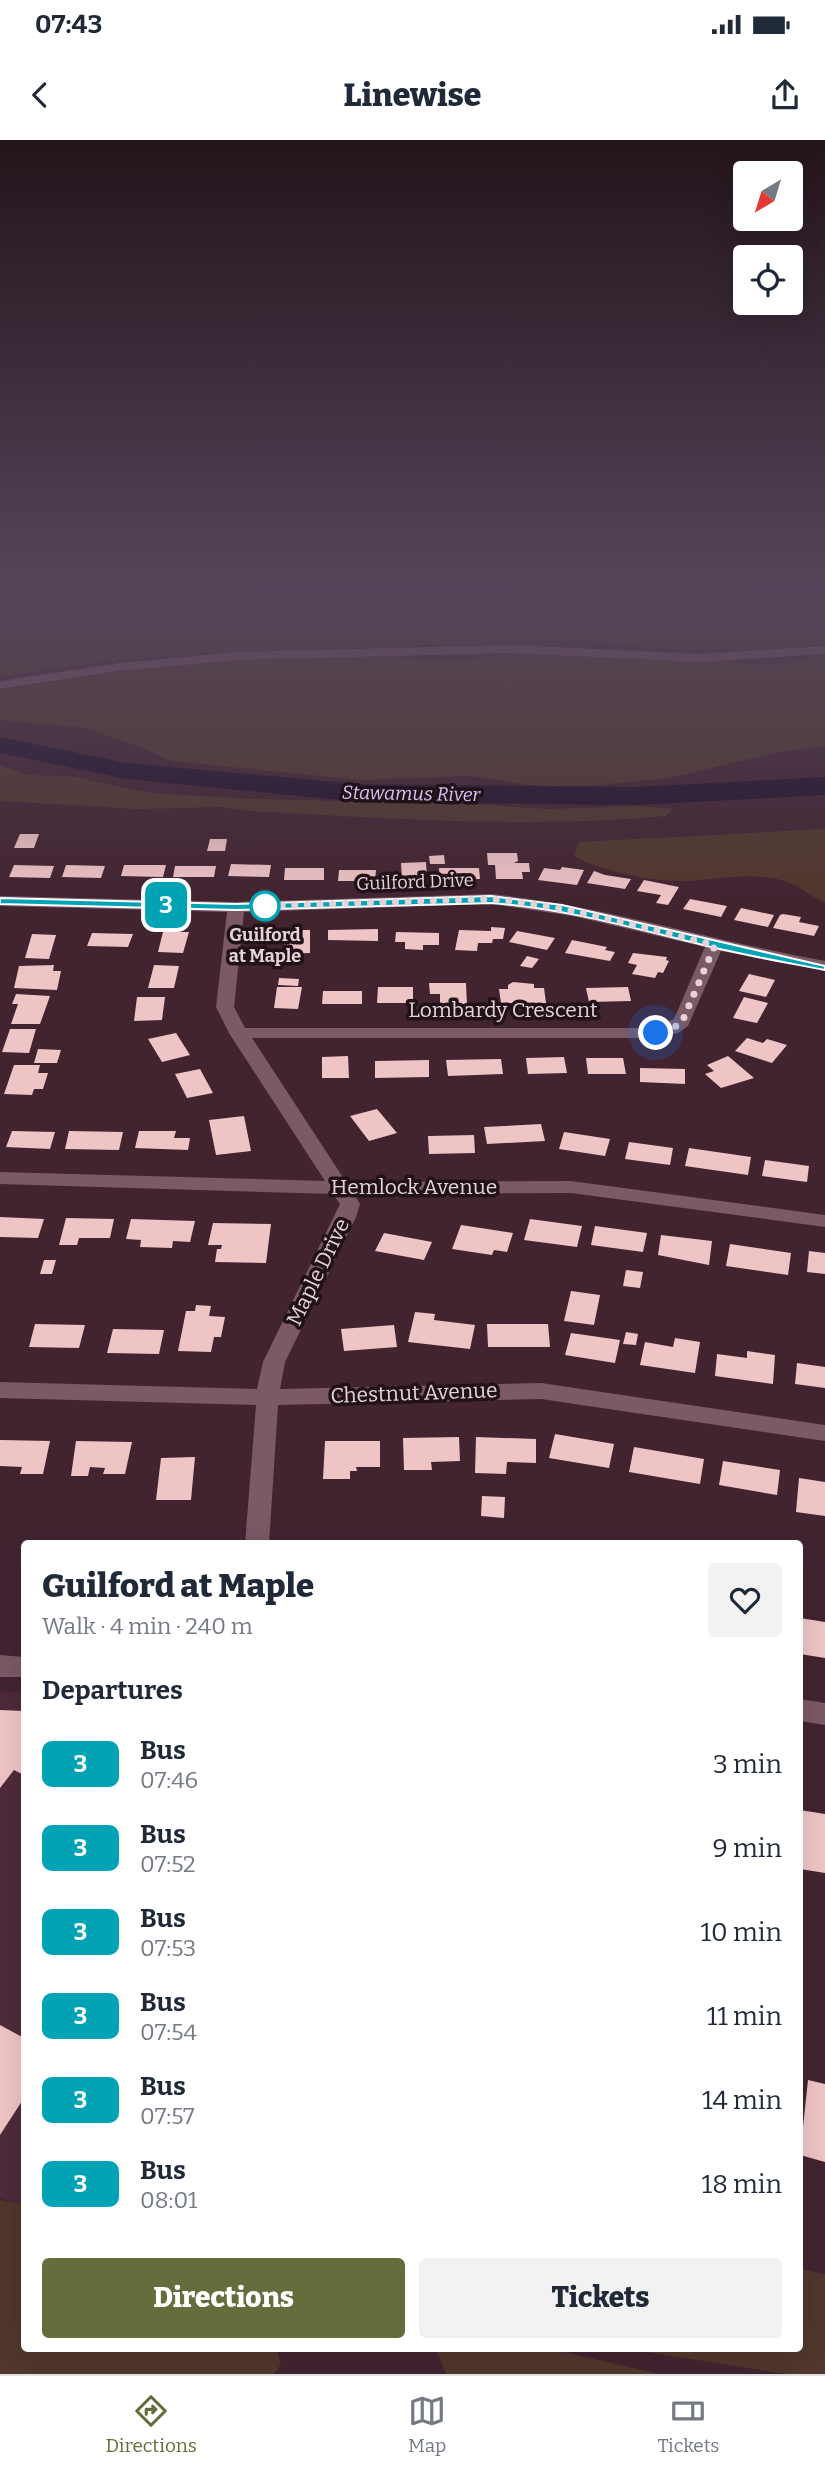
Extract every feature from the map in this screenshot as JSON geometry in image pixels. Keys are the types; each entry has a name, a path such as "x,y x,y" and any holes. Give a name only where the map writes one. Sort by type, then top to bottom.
{"street":[{"name":"Guilford Drive","path":"0,901 236,907 501,900 562,908 715,945 825,966"},
{"name":"Maple Drive","path":"236,907 225,1007 238,1032 350,1204 274,1362 267,1397 257,1540"},
{"name":"Lombardy Crescent","path":"238,1032 656,1033 672,1029 682,1022 715,945"},
{"name":"Hemlock Avenue","path":"0,1178 340,1188 571,1186 825,1221"},
{"name":"Chestnut Avenue","path":"0,1390 267,1397 541,1391 825,1433"},
{"path":"0,1666 21,1667"},
{"path":"803,1710 825,1714"}],"shaded area":[{"path":"0,691 825,691 825,746 779,752 670,778 557,789 469,776 360,780 171,761 138,746 85,728 0,720"},
{"path":"0,765 27,775 69,776 151,793 549,809 643,806 672,809 666,816 510,822 354,817 221,807 138,809 0,801"},
{"path":"825,829 825,903 792,884 774,878 749,876 684,881 657,880 612,871 574,856 579,842"},
{"path":"0,1691 21,1693 21,2203 0,2198"},
{"path":"0,2200 21,2203 21,2352 277,2352 281,2364 274,2374 0,2374"},
{"path":"803,2270 825,2274 825,2374 786,2374 646,2352 803,2352"},
{"path":"437,2352 565,2352 658,2374 446,2374"}],"building":[{"path":"20,834 39,834 34,848 14,848"},
{"path":"210,839 227,839 225,851 207,851"},
{"path":"487,853 517,853 518,861 514,863 529,863 530,872 522,872 523,879 496,879 495,865 488,865"},
{"path":"444,855 445,864 430,864 429,856"},
{"path":"426,862 427,880 402,880 401,863"},
{"path":"231,864 271,865 269,877 228,876"},
{"path":"14,865 54,866 50,878 9,877"},
{"path":"66,865 105,866 101,878 62,877"},
{"path":"124,865 166,865 163,877 121,876"},
{"path":"175,866 216,866 214,877 173,877"},
{"path":"562,867 584,870 577,885 538,880 544,868 560,870"},
{"path":"285,868 324,868 324,880 284,880"},
{"path":"439,868 479,868 480,879 440,880"},
{"path":"339,870 376,870 375,881 338,881"},
{"path":"594,871 631,879 625,889 587,883"},
{"path":"644,880 679,887 668,905 656,903 661,895 637,891"},
{"path":"690,899 727,906 721,917 683,909"},
{"path":"741,908 774,915 768,927 734,920"},
{"path":"783,914 801,917 799,922 819,926 814,936 773,928"},
{"path":"491,927 505,928 503,939 493,939 492,943 478,943 477,951 455,950 459,930 491,931"},
{"path":"378,929 378,941 328,940 328,930"},
{"path":"285,930 310,930 310,953 284,954"},
{"path":"517,931 555,938 547,950 509,942"},
{"path":"163,932 189,932 183,953 158,952"},
{"path":"396,932 439,933 439,945 423,945 423,950 405,949 405,942 395,942"},
{"path":"92,933 133,934 128,947 87,946"},
{"path":"32,934 56,935 49,959 25,958"},
{"path":"572,940 607,947 605,950 615,952 610,961 565,953"},
{"path":"633,953 667,957 666,960 669,961 663,973 658,972 655,978 632,974 637,965 628,963"},
{"path":"527,956 539,959 532,968 520,966"},
{"path":"54,965 53,971 61,971 57,990 14,988 19,966"},
{"path":"154,965 179,966 174,988 148,988"},
{"path":"749,974 775,980 766,997 739,991"},
{"path":"279,978 299,979 298,986 278,985"},
{"path":"513,982 544,988 546,1003 501,1003 499,989 508,989 508,985"},
{"path":"429,983 466,983 467,1005 440,1005 440,994 430,994"},
{"path":"277,987 302,987 298,1009 274,1008"},
{"path":"378,987 413,987 413,1003 377,1003"},
{"path":"628,987 631,1001 589,1002 586,988"},
{"path":"323,991 362,991 362,1004 322,1004"},
{"path":"16,994 50,996 40,1024 11,1024 18,1004 12,1004"},
{"path":"137,997 165,997 162,1020 134,1021"},
{"path":"744,997 768,1003 757,1023 733,1018"},
{"path":"10,1029 36,1029 29,1053 2,1052"},
{"path":"176,1033 190,1055 162,1062 148,1039"},
{"path":"747,1038 763,1043 767,1039 787,1045 772,1063 735,1051"},
{"path":"38,1049 61,1050 57,1063 34,1063"},
{"path":"348,1056 349,1078 322,1078 322,1057"},
{"path":"728,1056 754,1078 721,1088 705,1074 714,1071 707,1065"},
{"path":"564,1057 567,1073 528,1074 526,1058"},
{"path":"586,1058 623,1058 626,1074 588,1074"},
{"path":"501,1059 503,1074 448,1076 446,1060"},
{"path":"429,1060 429,1077 375,1078 375,1061"},
{"path":"14,1065 40,1065 38,1073 48,1073 43,1089 34,1089 32,1095 4,1094"},
{"path":"640,1068 685,1069 685,1084 640,1082"},
{"path":"200,1069 213,1093 187,1098 175,1074"},
{"path":"377,1109 397,1133 369,1141 350,1116"},
{"path":"244,1116 251,1151 216,1155 209,1120"},
{"path":"541,1124 545,1141 487,1144 484,1127"},
{"path":"12,1131 55,1132 50,1149 6,1147"},
{"path":"69,1131 123,1132 119,1150 65,1149"},
{"path":"139,1131 176,1131 174,1138 190,1138 188,1150 135,1148"},
{"path":"564,1132 610,1139 605,1156 559,1149"},
{"path":"474,1135 475,1153 429,1154 428,1136"},
{"path":"629,1142 673,1148 670,1165 625,1159"},
{"path":"689,1148 751,1157 748,1175 685,1166"},
{"path":"765,1160 809,1166 807,1182 762,1176"},
{"path":"0,1217 44,1219 38,1238 0,1237"},
{"path":"66,1218 114,1219 110,1238 79,1238 77,1245 59,1245"},
{"path":"131,1219 195,1221 190,1242 173,1241 172,1248 140,1247 141,1240 126,1239"},
{"path":"530,1219 582,1226 577,1247 524,1240"},
{"path":"213,1223 271,1224 266,1263 215,1262 217,1249 221,1249 222,1245 208,1245"},
{"path":"461,1225 513,1233 507,1252 494,1250 492,1255 452,1249"},
{"path":"595,1226 647,1233 643,1252 591,1245"},
{"path":"384,1233 432,1242 424,1260 375,1251"},
{"path":"661,1235 712,1241 709,1265 658,1255"},
{"path":"730,1244 791,1253 788,1275 726,1266"},
{"path":"809,1251 825,1253 825,1274 807,1272"},
{"path":"44,1260 56,1260 52,1274 40,1274"},
{"path":"626,1270 643,1272 640,1288 623,1286"},
{"path":"571,1291 600,1295 594,1325 564,1321"},
{"path":"196,1305 211,1306 209,1316 225,1317 221,1337 214,1337 211,1352 178,1351 186,1311 195,1311"},
{"path":"415,1312 435,1314 434,1320 475,1325 470,1349 408,1342"},
{"path":"35,1324 85,1325 79,1348 29,1347"},
{"path":"487,1324 548,1324 550,1347 488,1347"},
{"path":"394,1325 397,1347 344,1351 341,1329"},
{"path":"113,1329 164,1330 159,1354 107,1353"},
{"path":"626,1332 638,1334 636,1345 623,1344"},
{"path":"571,1333 620,1340 615,1363 565,1355"},
{"path":"675,1338 700,1342 695,1373 640,1365 645,1342 673,1347"},
{"path":"747,1351 775,1355 773,1384 715,1376 717,1354 747,1358"},
{"path":"797,1363 825,1367 825,1388 795,1384"},
{"path":"555,1434 614,1444 609,1468 549,1458"},
{"path":"459,1437 460,1461 431,1462 432,1470 404,1470 403,1438"},
{"path":"476,1437 536,1439 536,1463 507,1462 506,1474 475,1473"},
{"path":"0,1440 50,1441 43,1474 20,1474 22,1467 0,1466"},
{"path":"76,1441 132,1442 125,1474 103,1474 105,1468 90,1467 88,1476 71,1476"},
{"path":"325,1441 380,1441 380,1467 356,1467 357,1471 350,1471 350,1479 323,1479"},
{"path":"634,1447 704,1459 700,1484 629,1472"},
{"path":"195,1457 191,1500 156,1500 161,1458"},
{"path":"723,1461 780,1470 777,1495 719,1485"},
{"path":"799,1478 825,1482 825,1516 796,1512"},
{"path":"482,1496 505,1497 504,1518 481,1516"},
{"path":"803,1618 825,1622 825,1658 803,1654"},
{"path":"0,1710 21,1711 21,1774 14,1770 0,1788"},
{"path":"803,1810 825,1814 825,1873 803,1869"},
{"path":"0,2025 21,2036 21,2103 0,2135"},
{"path":"808,2080 825,2084 825,2162 803,2156"}],"waterway":[{"name":"Stawamus River","path":"0,745 127,771 360,793 637,796 825,786"}],"bus line":[{"name":"3","path":"0,901 236,907 491,899 562,908 715,945 825,966"}],"place":[{"name":"Guilford at Maple","path":"265,906"}],"route":[{"path":"265,906 261,906 491,899 562,908 715,945 682,1022 672,1029 656,1033"}]}
